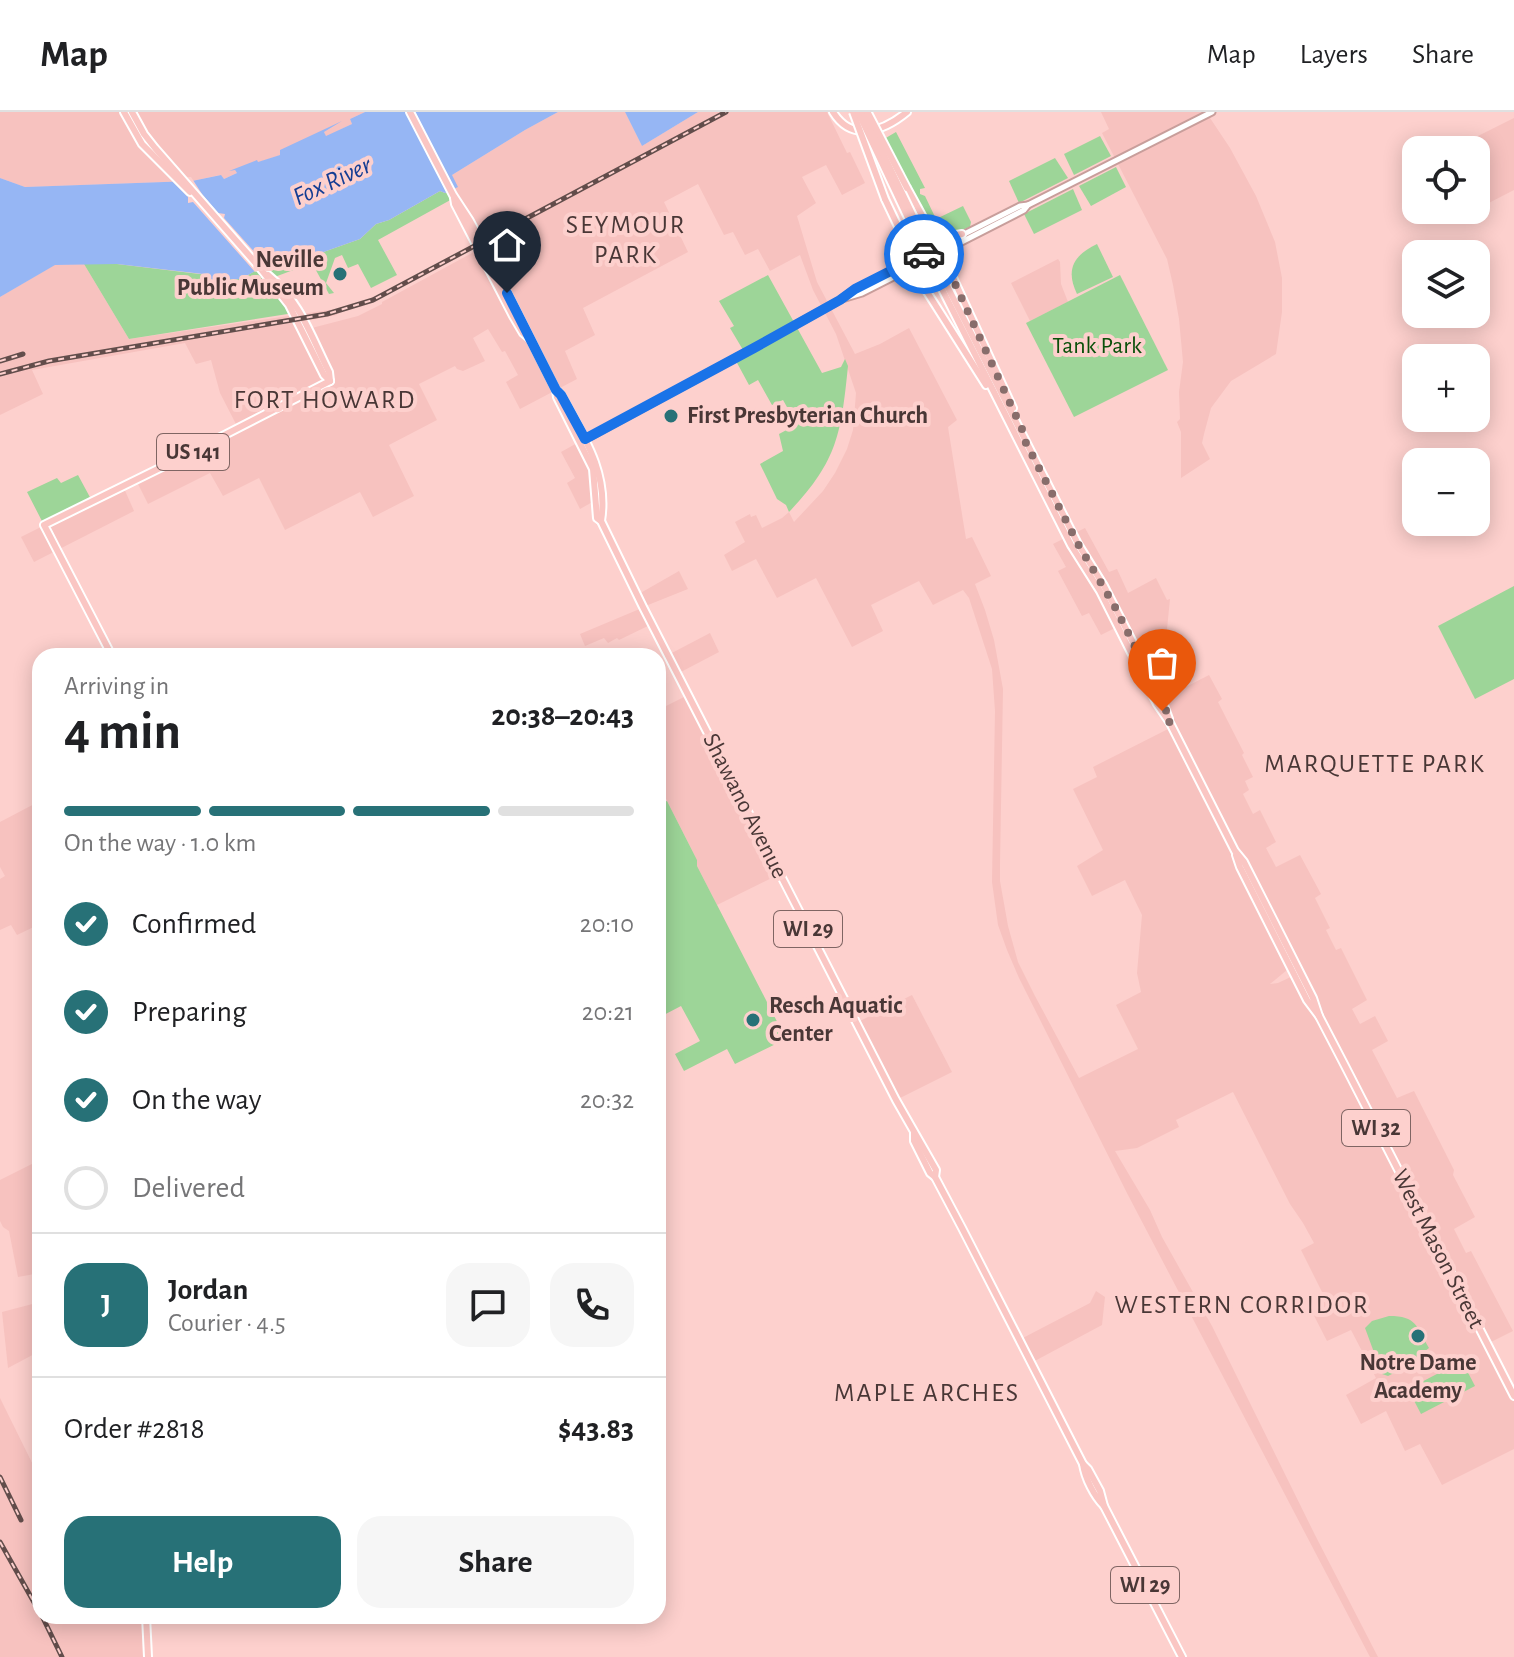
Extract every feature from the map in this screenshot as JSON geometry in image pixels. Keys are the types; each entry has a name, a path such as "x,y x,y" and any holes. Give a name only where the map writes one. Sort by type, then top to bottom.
{"main road":[{"name":"US 141","path":"108,648 44,525 330,381 329,372 297,306 175,174 142,144 124,112"},
{"name":"US 141","path":"132,112 149,141 175,174"},
{"name":"WI 29","path":"410,112 452,194 470,221 582,441"},
{"path":"833,112 841,123 858,131 872,131 907,112"},
{"path":"860,112 907,188 940,250"},
{"path":"860,112 885,199 914,263"},
{"name":"West Mason Street","path":"860,112 1071,545 1104,599 1235,851 1244,862 1313,998 1319,1016 1514,1396"},
{"path":"582,441 840,300 853,290 1024,210 1028,205 1212,112"},
{"path":"940,250 962,234 1022,205 1028,205"},
{"path":"926,222 939,236 962,234"},
{"name":"WI 32","path":"940,250 1022,429 1021,439"},
{"path":"840,300 862,293 914,263"},
{"name":"WI 32","path":"914,263 1009,427 1021,439"},
{"path":"901,273 917,276 934,301"},
{"name":"Shawano Avenue","path":"582,441 593,469 601,521 664,648"},
{"path":"50,535 55,520"},
{"name":"Shawano Avenue","path":"666,652 914,1133 918,1150 935,1177 1083,1464 1096,1483 1104,1506 1182,1657"},
{"path":"146,1624 148,1657"}],"shaded area":[{"path":"0,112 365,112 350,119 352,124 326,137 324,132 340,123 281,155 235,170 237,173 224,179 220,175 192,181 25,187 0,178"},
{"path":"558,112 625,112 642,146 698,112 827,112 865,183 842,195 826,165 802,177 816,203 797,216 817,282 855,354 909,328 957,420 948,427 966,539 972,537 991,576 975,584 994,640 1003,689 1000,881 1008,926 1018,962 1079,1078 1138,1049 1116,1005 1141,992 1137,973 1142,915 1125,880 1092,896 1077,866 1103,850 1073,789 1097,777 1093,767 1172,727 1141,671 1138,659 1164,644 1162,655 1180,690 1209,675 1222,699 1218,702 1253,777 1245,781 1249,790 1243,794 1253,814 1260,810 1276,842 1266,848 1276,867 1300,855 1321,894 1315,898 1330,928 1326,930 1336,950 1341,948 1367,1000 1352,1009 1360,1024 1375,1016 1388,1041 1372,1050 1397,1098 1414,1091 1454,1170 1453,1175 1475,1217 1454,1229 1466,1253 1471,1251 1513,1331 1487,1344 1514,1396 1514,1449 1442,1485 1420,1444 1405,1451 1386,1411 1361,1424 1346,1395 1376,1378 1351,1330 1327,1341 1307,1302 1323,1294 1301,1250 1314,1243 1290,1204 1233,1092 1176,1120 1179,1127 1137,1148 1115,1151 1212,1326 1378,1657 1370,1657 1128,1195 1007,950 998,925 992,882 995,711 992,669 969,598 963,590 933,605 919,581 871,605 883,631 852,647 816,578 777,598 756,559 732,571 724,555 745,542 735,522 750,514 751,517 756,515 762,528 789,512 794,522 835,473 853,430 856,393 836,334 813,290 800,255 770,271 758,249 745,255 733,232 724,235 698,184 664,202 688,252 583,308 595,335 565,351 577,379 520,409 506,382 518,375 488,329 473,338 485,361 463,371 455,366 419,384 437,420 389,445 414,496 373,517 360,492 285,530 259,478 223,496 210,473 148,504 136,480 238,428 220,393 211,360 196,364 185,343 32,370 43,394 0,415 0,297 54,265 84,264 129,339 336,309 337,315 294,323 303,339 311,335 308,329 358,316 483,247 454,198 452,175","holes":["1240,859 1317,1007 1307,1000 1295,975 1270,984 1287,970"]},
{"path":"1101,112 1206,112 1256,196 1275,242 1282,278 1282,312 1276,354 1231,381 1211,408 1204,434 1202,443 1210,459 1181,478 1181,432 1177,422 1180,419 1179,392 1183,362 1173,285 1167,259 1102,133 1109,129"},
{"path":"1514,118 1514,190 1490,202 1490,136 1478,136"},
{"path":"1058,259 1061,284 1068,302 1030,321 1011,283"},
{"path":"579,442 593,469 596,500 580,509 567,483 575,478 561,452"},
{"path":"123,486 134,511 34,562 21,537"},
{"path":"1085,528 1109,572 1117,569 1128,593 1156,578 1167,600 1170,599 1166,639 1161,631 1132,646 1121,625 1101,635 1089,613 1082,616 1058,571 1066,567 1053,544"},
{"path":"679,571 688,589 643,607 652,624 619,640 617,638 608,643 604,638 585,646 580,634 642,608 637,595"},
{"path":"710,633 719,652 677,674 668,655"},
{"path":"688,695 780,874 717,905 666,799 666,706"},
{"path":"32,805 32,928 17,935 11,925 0,930 0,879 5,876 0,867 0,822"},
{"path":"912,995 952,1072 896,1100 856,1023"},
{"path":"32,1164 32,1274 18,1277 9,1231 0,1221 0,1180"},
{"path":"1096,1291 1105,1297 1102,1325 1031,1363 1019,1340 1090,1303"},
{"path":"32,1304 32,1355 8,1368 2,1312"},
{"path":"0,1398 32,1463 32,1624 143,1624 145,1657 0,1657"}],"green space":[{"path":"896,132 925,188 920,189 920,194 925,196 936,219 963,206 971,222 970,227 946,236 935,230 884,139"},
{"path":"1100,136 1111,156 1074,175 1064,154"},
{"path":"1055,158 1068,178 1019,203 1009,181"},
{"path":"1116,167 1126,187 1091,206 1079,186"},
{"path":"1073,189 1082,210 1034,234 1024,214"},
{"path":"440,191 450,191 454,198 378,240 397,275 371,288 358,264 348,268 342,255 335,258 326,283 334,293 329,294 312,263 272,278 294,313 129,339 84,264 117,264 241,279 280,259 315,255 360,239 376,224 389,220"},
{"path":"1097,244 1113,277 1077,294 1072,277 1074,264 1082,253"},
{"path":"768,275 822,373 841,367 845,359 848,366 843,410 834,445 818,477 789,512 786,505 777,499 760,464 783,451 779,434 796,423 783,400 772,405 758,380 749,385 736,361 746,355 719,301"},
{"name":"Tank Park","path":"1120,275 1168,370 1074,417 1026,323"},
{"path":"78,475 92,501 44,525 27,492 57,478 61,483"},
{"name":"MARQUETTE PARK","path":"1514,586 1514,679 1475,699 1438,626"},
{"path":"666,801 786,1039 735,1064 727,1049 684,1071 675,1054 700,1041 681,1006 666,1014"},
{"path":"1389,1316 1411,1320 1429,1348 1388,1376 1382,1374 1365,1328 1372,1321"},
{"path":"1462,1361 1475,1386 1421,1414 1408,1389"}],"water":[{"name":"Fox River","path":"365,112 558,112 452,175 458,187 445,193 440,191 389,220 376,224 360,239 315,255 275,260 241,279 207,280 203,274 117,264 55,265 0,297 0,178 25,187 192,181 221,175 224,179 237,173 235,170 229,171 280,155 280,150 342,121 324,132 326,136 352,124 350,119"},
{"path":"625,112 698,112 642,146"}],"pier":[{"path":"191,177 218,213 225,214 224,218 268,267 255,272 193,202 188,203 188,197 169,178"}],"railway":[{"path":"0,374 49,361 327,314 373,300 726,112"},
{"path":"0,361 23,354"},
{"path":"0,1477 21,1520"},
{"path":"0,1542 32,1599"},
{"path":"46,1624 62,1657"}],"way so far":[{"path":"924,254 938,247 993,363 1024,439 1078,544 1114,605 1164,704 1170,723 1162,711"}],"place":[{"name":"Neville Public Museum","path":"340,274"},
{"name":"First Presbyterian Church","path":"671,416"},
{"name":"Resch Aquatic Center","path":"753,1020"},
{"name":"Notre Dame Academy","path":"1418,1336"}],"district":[{"name":"SEYMOUR PARK","path":"626,240"},
{"name":"FORT HOWARD","path":"325,400"},
{"name":"MARQUETTE PARK","path":"1375,764"},
{"name":"WESTERN CORRIDOR","path":"1242,1305"},
{"name":"MAPLE ARCHES","path":"927,1393"}],"route":[{"path":"507,293 556,390 585,439 924,254"}]}
